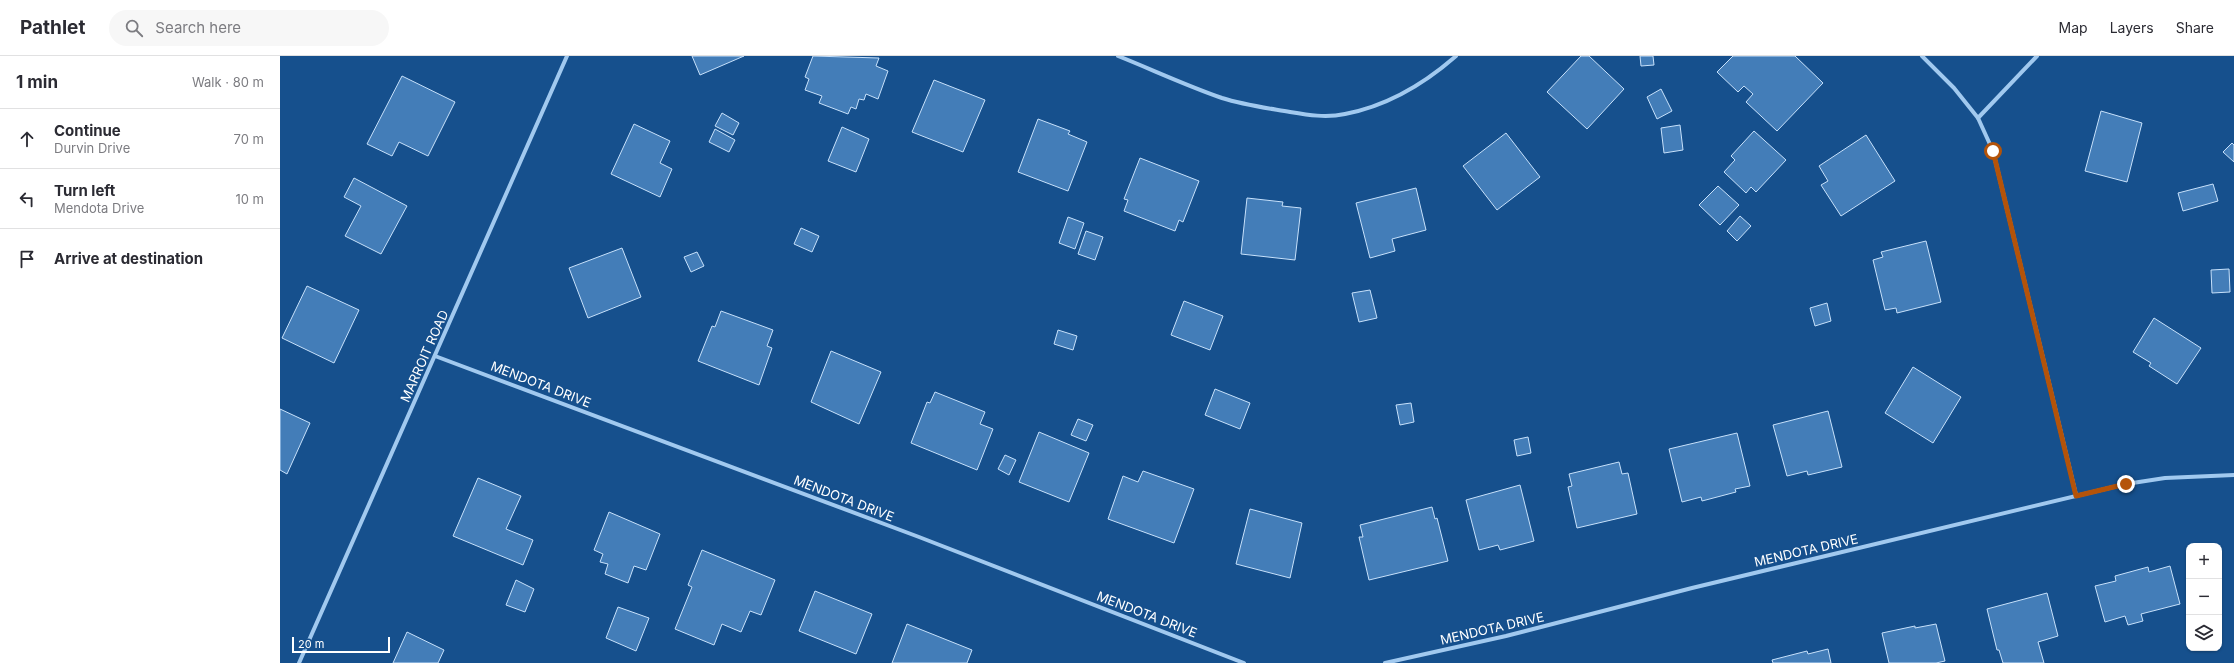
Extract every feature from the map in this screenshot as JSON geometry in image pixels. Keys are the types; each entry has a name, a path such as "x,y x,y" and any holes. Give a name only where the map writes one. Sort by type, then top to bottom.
{"street":[{"name":"MARROIT ROAD","path":"298,663 567,56"},
{"path":"1118,56 1222,98 1251,106 1319,116 1344,115 1378,105 1406,92 1441,70 1456,56"},
{"path":"1922,56 1954,88 1978,118 1993,151 2076,496"},
{"path":"1978,118 2037,56"},
{"name":"MENDOTA DRIVE","path":"435,356 919,537 1244,663"},
{"name":"MENDOTA DRIVE","path":"1386,663 1506,636 1700,586 2126,484 2165,478 2234,475"}],"building":[{"path":"692,56 744,56 700,75"},
{"path":"813,56 879,58 876,66 888,71 878,99 866,94 864,100 859,99 856,109 851,107 848,114 819,103 822,96 805,90 809,79 805,77"},
{"path":"1581,56 1589,56 1624,89 1587,129 1547,92"},
{"path":"1640,56 1653,56 1654,65 1641,66"},
{"path":"1733,56 1795,56 1823,83 1777,131 1746,102 1753,94 1744,86 1738,92 1717,72"},
{"path":"402,76 455,102 428,156 399,142 392,156 367,144"},
{"path":"934,80 985,100 963,152 912,132"},
{"path":"1661,89 1672,111 1657,119 1647,97"},
{"path":"2101,111 2142,123 2127,182 2085,171"},
{"path":"722,113 739,123 733,135 715,126"},
{"path":"1038,119 1070,131 1068,134 1087,142 1068,191 1018,172"},
{"path":"634,124 670,141 660,163 672,169 660,197 611,174"},
{"path":"1680,125 1683,150 1664,153 1661,128"},
{"path":"842,127 869,139 856,172 828,161"},
{"path":"715,129 735,140 729,152 709,142"},
{"path":"1754,131 1786,160 1756,192 1751,187 1746,193 1724,172 1735,160 1731,156"},
{"path":"1506,133 1540,177 1497,210 1463,166"},
{"path":"1866,135 1895,181 1841,216 1821,185 1828,181 1819,166"},
{"path":"2232,143 2234,145 2234,162 2223,152"},
{"path":"1140,158 1199,181 1183,222 1179,220 1175,231 1124,211 1128,200 1124,199"},
{"path":"354,178 407,206 381,254 345,236 361,206 344,197"},
{"path":"2213,184 2218,201 2183,211 2178,193"},
{"path":"1718,186 1739,205 1720,225 1699,205"},
{"path":"1416,188 1426,230 1392,239 1395,251 1370,258 1356,203"},
{"path":"1247,198 1283,202 1282,206 1301,208 1295,260 1241,254"},
{"path":"1740,216 1751,226 1737,241 1727,231"},
{"path":"1068,217 1084,223 1075,249 1059,243"},
{"path":"801,228 819,236 812,252 794,244"},
{"path":"1086,231 1103,237 1095,260 1078,254"},
{"path":"1926,241 1941,302 1897,313 1896,308 1885,310 1873,260 1883,257 1881,252"},
{"path":"622,248 641,297 588,318 569,268"},
{"path":"697,252 704,266 691,272 684,257"},
{"path":"2229,269 2230,292 2212,293 2211,270"},
{"path":"307,286 359,310 334,363 282,338"},
{"path":"1370,290 1377,318 1359,322 1352,293"},
{"path":"1184,301 1223,316 1210,350 1171,335"},
{"path":"1827,303 1831,321 1815,326 1810,308"},
{"path":"721,311 773,330 767,346 772,348 759,385 698,361 712,326 715,327"},
{"path":"2154,318 2201,348 2177,384 2149,366 2151,363 2133,352"},
{"path":"1058,330 1077,336 1073,350 1054,344"},
{"path":"831,351 881,372 859,424 811,402"},
{"path":"1913,367 1961,397 1933,443 1885,413"},
{"path":"1215,389 1250,403 1240,429 1205,415"},
{"path":"935,392 985,412 980,424 993,429 977,470 911,443 927,402 930,403"},
{"path":"1411,403 1414,422 1400,425 1396,405"},
{"path":"280,409 310,423 287,474 280,470"},
{"path":"1828,411 1842,467 1808,475 1807,471 1787,476 1773,425"},
{"path":"1078,419 1093,425 1086,441 1071,435"},
{"path":"1039,432 1089,453 1069,502 1019,482"},
{"path":"1737,433 1750,486 1735,489 1736,492 1702,501 1701,497 1682,502 1669,449"},
{"path":"1528,437 1531,453 1517,456 1514,440"},
{"path":"1005,455 1016,460 1009,475 998,469"},
{"path":"1619,462 1622,474 1628,473 1637,514 1577,528 1568,487 1572,486 1569,474"},
{"path":"1143,471 1194,489 1174,543 1108,519 1123,476 1138,482"},
{"path":"478,478 521,496 506,529 533,540 523,565 453,536"},
{"path":"1520,485 1534,541 1500,550 1498,545 1479,550 1466,500"},
{"path":"1432,507 1435,519 1437,518 1448,561 1369,580 1359,537 1363,537 1360,525"},
{"path":"1250,509 1302,523 1290,578 1236,564"},
{"path":"609,512 660,534 646,570 634,566 628,583 605,574 608,564 600,562 603,554 594,550"},
{"path":"702,550 775,580 761,615 750,611 741,632 722,624 714,645 675,629 692,587 688,585"},
{"path":"2170,566 2180,604 2141,614 2143,621 2128,625 2125,616 2105,622 2095,586 2116,581 2115,576 2148,567 2149,572"},
{"path":"516,580 534,589 525,612 506,605"},
{"path":"815,591 872,614 856,654 799,631"},
{"path":"2047,593 2058,636 2038,642 2044,663 2003,663 1999,650 1997,650 1987,609"},
{"path":"618,607 649,618 636,651 606,638"},
{"path":"907,624 972,650 967,663 892,663"},
{"path":"1936,624 1945,661 1936,663 1889,663 1882,633 1915,626 1915,628"},
{"path":"407,632 444,650 438,663 393,663"},
{"path":"1828,649 1831,663 1773,663 1772,660 1807,651 1808,654"}],"route":[{"path":"1993,151 2076,496 2126,484"}]}
